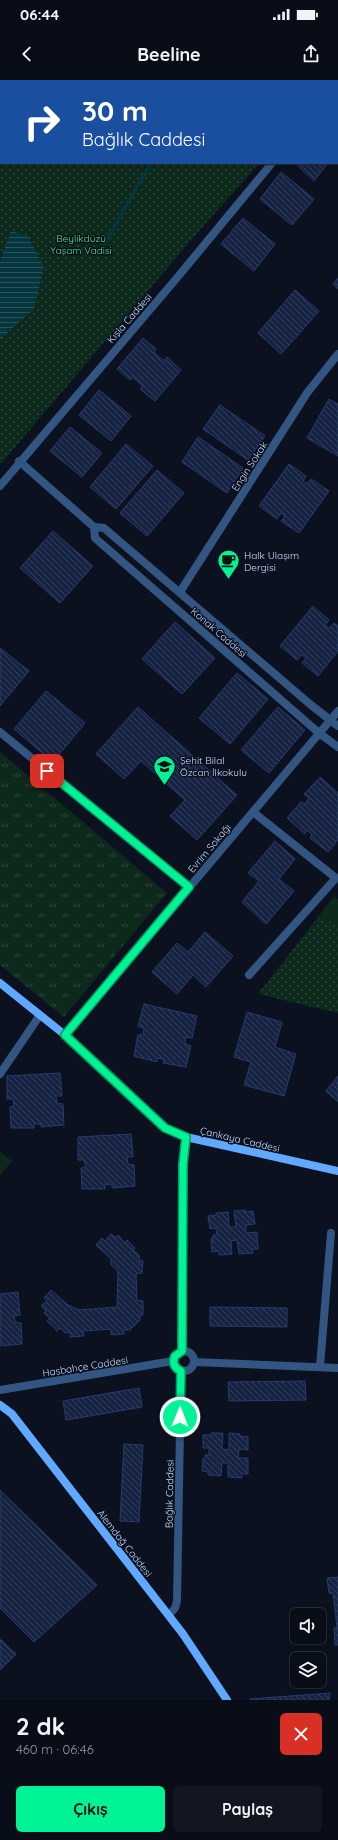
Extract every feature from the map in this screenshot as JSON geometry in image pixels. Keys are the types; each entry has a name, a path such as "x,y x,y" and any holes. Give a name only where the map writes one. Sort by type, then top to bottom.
{"main road":[{"name":"Çankaya Caddesi","path":"0,983 65,1035 165,1128 186,1137 338,1171"},
{"name":"Alemdağ Caddesi","path":"0,1405 12,1414 184,1634 227,1700"}],"street":[{"name":"Kışla Caddesi","path":"0,486 19,461 176,279 271,164"},
{"name":"Engin Sokak","path":"180,592 307,393 338,354"},
{"name":"Konak Caddesi","path":"19,461 94,527 104,528 311,705 331,719 338,726"},
{"name":"Konak Caddesi","path":"94,527 95,538 319,734 338,747"},
{"name":"Evrim Sokağı","path":"65,1035 338,711"},
{"path":"0,732 189,887"},
{"path":"249,975 336,878 253,812"},
{"path":"0,1074 40,1015"},
{"path":"182,1351 183,1164 186,1137"},
{"path":"320,1366 331,1233"},
{"path":"182,1351 191,1353 194,1362 191,1368 181,1371 173,1362 175,1356 182,1351"},
{"name":"Hasbahçe Caddesi","path":"0,1390 173,1362"},
{"path":"194,1362 320,1366 338,1368"},
{"name":"Bağlık Caddesi","path":"169,1615 175,1608 177,1602 181,1371"}],"green space":[{"name":"Beylikdüzü Yaşam Vadisi","path":"0,164 259,164 198,232 0,465"},
{"path":"0,752 167,893 64,1017 0,965"},
{"path":"334,896 338,900 338,928 320,914"},
{"path":"334,897 338,900 338,1013 258,994"},
{"path":"0,1151 12,1161 0,1176"}],"shaded area":[{"path":"11,231 28,236 44,267 34,309 0,339 0,261"}],"building":[{"path":"296,164 327,164 314,181"},
{"path":"281,172 314,199 292,225 260,199"},
{"path":"243,218 275,244 254,271 221,244"},
{"path":"338,278 338,289 333,284"},
{"path":"295,290 319,311 281,354 258,333"},
{"path":"143,338 156,349 154,352 164,361 167,357 181,370 155,401 140,389 143,386 132,377 130,380 117,369"},
{"path":"99,390 131,416 111,441 79,415"},
{"path":"329,399 338,404 338,456 307,438"},
{"path":"220,405 265,436 248,460 203,429"},
{"path":"70,427 102,453 82,477 50,451"},
{"path":"198,437 243,468 227,493 182,462"},
{"path":"126,444 153,466 116,509 90,487"},
{"path":"289,464 306,476 303,481 307,484 311,479 329,491 299,533 281,521 285,516 281,513 277,519 259,506"},
{"path":"157,470 184,493 147,536 120,513"},
{"path":"53,531 93,566 60,603 20,568"},
{"path":"313,606 329,620 325,625 329,628 334,623 338,626 338,651 318,676 302,663 306,658 302,655 297,660 280,646"},
{"path":"175,622 215,658 182,694 142,659"},
{"path":"0,648 29,671 0,706"},
{"path":"237,673 268,699 230,744 199,718"},
{"path":"46,691 85,723 53,762 14,729"},
{"path":"138,707 237,795 197,840 170,816 185,800 141,761 124,779 96,754"},
{"path":"278,707 305,730 269,773 241,750"},
{"path":"320,777 338,793 338,840 328,852 310,838 312,835 307,830 305,834 287,818 301,802 305,804 309,798 304,794"},
{"path":"275,841 295,859 279,879 294,891 266,924 242,902 259,881 248,873"},
{"path":"205,932 233,956 206,987 193,975 177,994 152,972 177,943 188,952"},
{"path":"144,1004 197,1016 192,1038 186,1037 185,1044 191,1046 186,1067 163,1063 164,1059 157,1058 157,1062 134,1056 138,1035 143,1035 144,1028 138,1026"},
{"path":"247,1012 282,1022 275,1047 296,1054 284,1096 244,1085 251,1062 234,1057"},
{"path":"60,1073 62,1096 56,1096 57,1103 63,1104 64,1125 41,1127 41,1124 34,1124 34,1128 11,1128 10,1107 14,1106 13,1099 7,1099 7,1076"},
{"path":"338,1076 338,1102 326,1091"},
{"path":"131,1134 133,1157 127,1157 128,1164 134,1165 135,1186 112,1188 112,1184 105,1185 105,1189 82,1189 81,1168 86,1167 84,1160 78,1160 78,1137"},
{"path":"245,1210 245,1212 253,1211 255,1224 246,1225 246,1233 257,1232 258,1249 252,1249 253,1253 239,1254 237,1240 231,1241 232,1254 219,1255 219,1251 212,1252 211,1239 213,1238 213,1235 217,1235 216,1228 210,1229 208,1216 216,1215 216,1213 228,1212 229,1227 236,1227 234,1211"},
{"path":"111,1234 116,1238 118,1235 125,1243 127,1240 135,1248 133,1250 139,1255 140,1261 143,1261 142,1273 136,1274 137,1300 143,1301 143,1315 140,1315 140,1320 130,1330 124,1330 124,1334 111,1335 111,1329 83,1331 84,1336 70,1337 70,1332 65,1333 60,1328 57,1331 47,1321 50,1318 44,1313 46,1311 41,1306 47,1300 44,1298 51,1290 68,1305 80,1310 117,1307 118,1271 111,1265 111,1259 96,1245 102,1238 105,1241"},
{"path":"18,1292 20,1315 14,1316 15,1322 21,1323 22,1344 0,1346 0,1294"},
{"path":"210,1307 287,1308 287,1327 210,1326"},
{"path":"305,1381 306,1400 229,1401 228,1382"},
{"path":"139,1388 142,1407 66,1420 63,1401"},
{"path":"211,1433 223,1433 222,1449 229,1450 229,1433 240,1434 240,1436 248,1437 248,1450 239,1449 238,1458 248,1458 248,1474 242,1474 242,1478 228,1477 228,1463 222,1463 221,1476 208,1475 208,1472 202,1471 203,1459 205,1455 209,1455 209,1448 203,1448 203,1435 211,1435"},
{"path":"124,1444 143,1445 139,1522 120,1521"},
{"path":"0,1490 97,1585 34,1642 0,1608"},
{"path":"338,1577 338,1645 335,1645 334,1628 337,1628 333,1593 329,1593 327,1578"},
{"path":"0,1639 16,1654 0,1670"},
{"path":"330,1693 329,1700 250,1699"}],"waterway":[{"path":"103,246 150,164"}],"place":[{"name":"Halk Ulaşım Dergisi","path":"228,580"},
{"name":"Şehit Bilal Özcan İlkokulu","path":"164,786"}],"route":[{"path":"47,771 189,887 65,1035 165,1128 186,1137 183,1164 182,1351 177,1353 173,1362 178,1370 181,1371 180,1417"}]}
